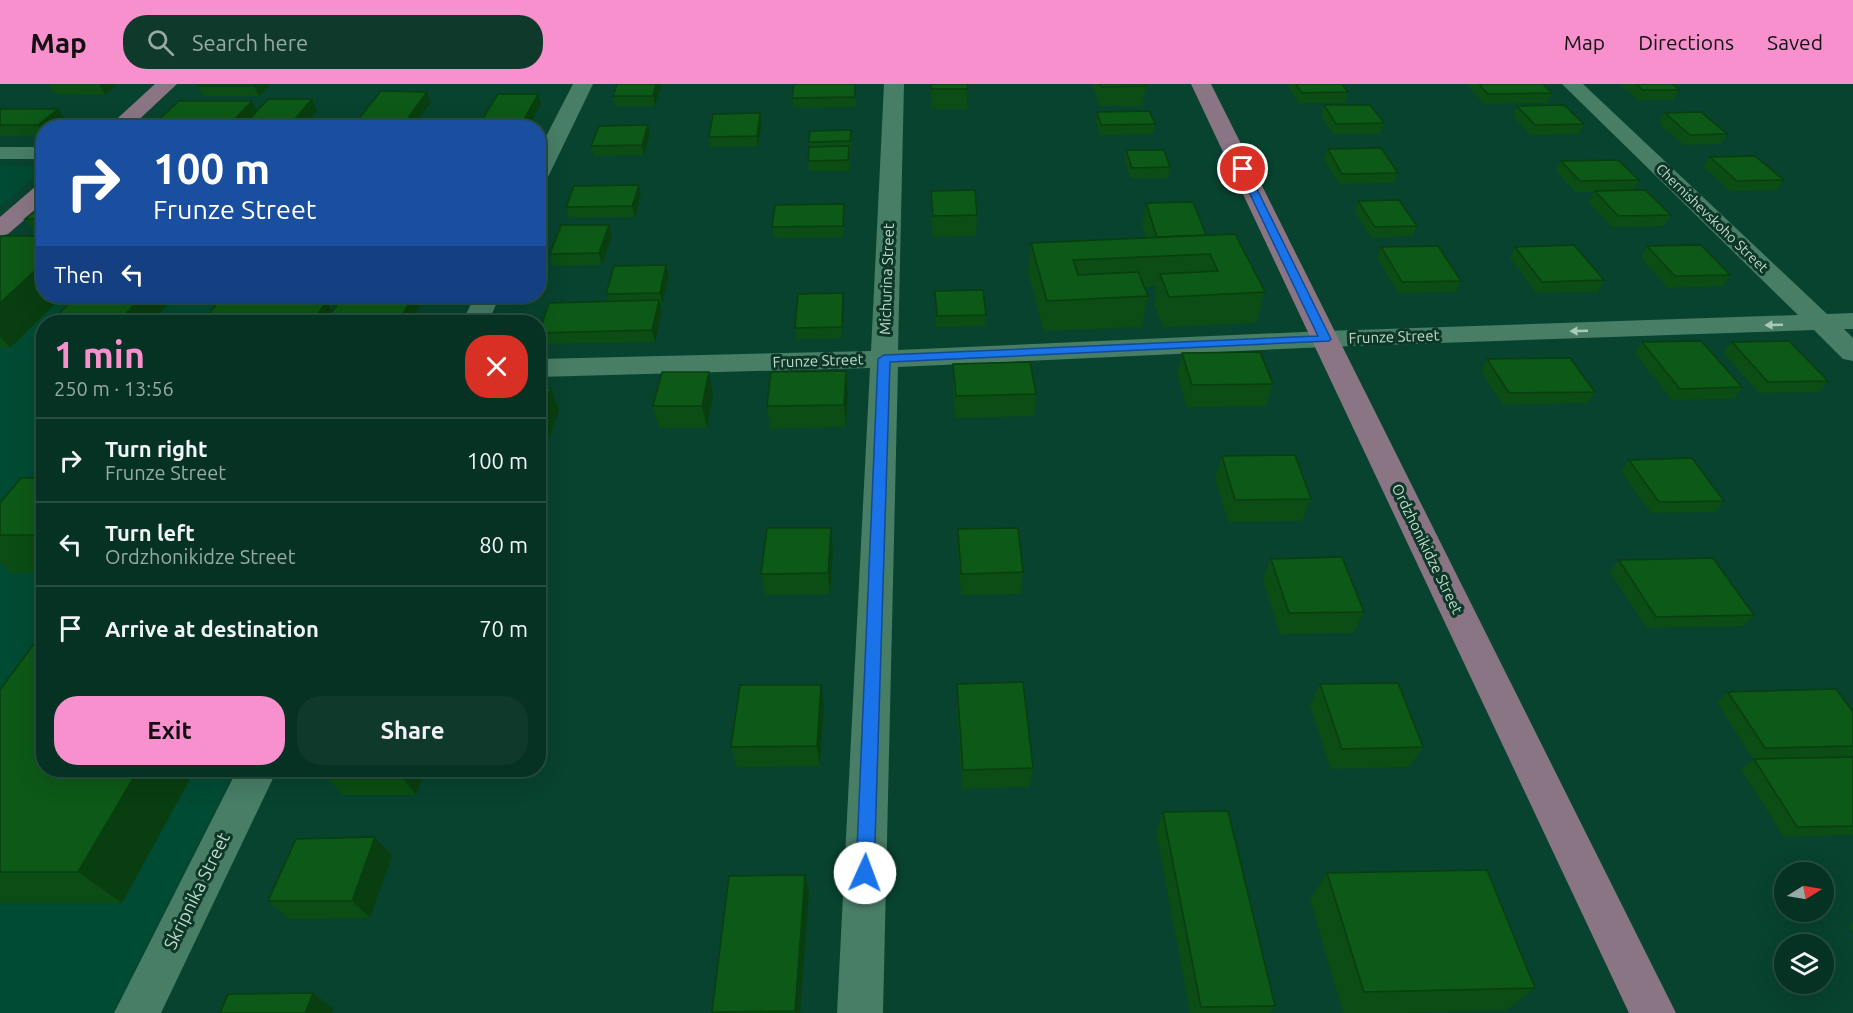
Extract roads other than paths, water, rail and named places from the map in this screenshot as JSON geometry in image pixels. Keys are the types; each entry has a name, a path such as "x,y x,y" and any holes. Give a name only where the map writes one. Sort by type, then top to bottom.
{"main road":[{"path":"126,120 167,84"},
{"name":"Ordzhonikidze Street","path":"1202,84 1653,1013"},
{"path":"0,230 36,198"}],"street":[{"path":"546,149 583,84"},
{"name":"Michurina Street","path":"860,1013 894,84"},
{"name":"Chernishevskoho Street","path":"1572,84 1853,353"},
{"path":"0,153 36,153"},
{"name":"Frunze Street","path":"546,368 884,359 1325,339 1853,321"},
{"name":"Skripnika Street","path":"137,1013 254,777"}]}
